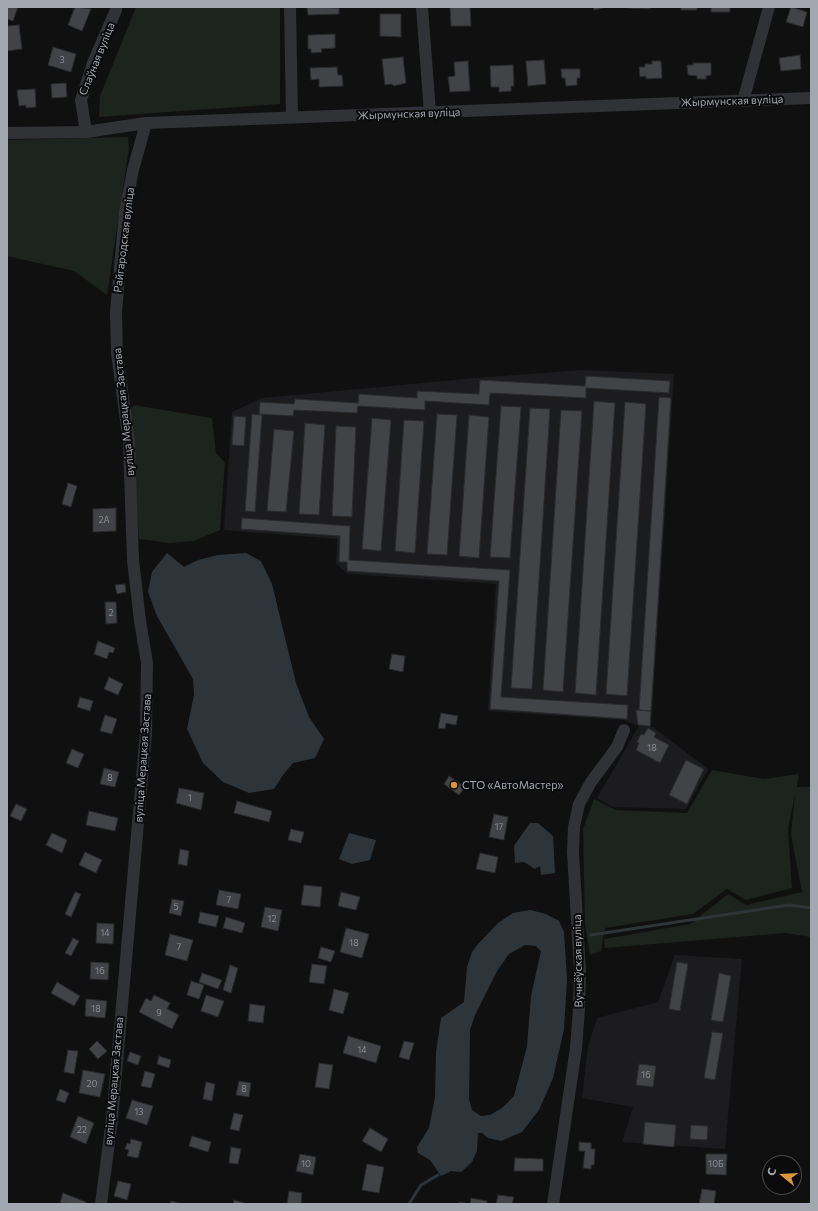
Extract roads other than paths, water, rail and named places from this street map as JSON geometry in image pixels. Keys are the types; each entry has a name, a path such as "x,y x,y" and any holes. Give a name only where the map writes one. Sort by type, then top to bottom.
{"street":[{"path":"290,7 292,117"},
{"path":"422,7 430,113"},
{"path":"743,101 769,7"},
{"name":"Слаўная вуліца","path":"86,132 81,100 93,63 116,10"},
{"name":"Жырмунская вуліца","path":"7,133 86,132 146,123 811,98"},
{"name":"Райгародская вуліца","path":"116,312 125,212 133,170 146,123"},
{"name":"вуліца Мерацкая Застава","path":"101,1204 112,1119 146,732 148,686 147,663 140,621 133,560 129,443 117,353 116,312"},
{"name":"Вучнёўская вуліца","path":"553,1204 574,1063 579,1009 580,972 573,852 574,827 579,804 591,782 617,748 624,730"}],"waterway":[{"path":"591,935 789,905 811,908"},
{"path":"409,1204 421,1185 438,1175"}],"place":[{"name":"СТО «АвтоМастер»","path":"454,785"}]}
